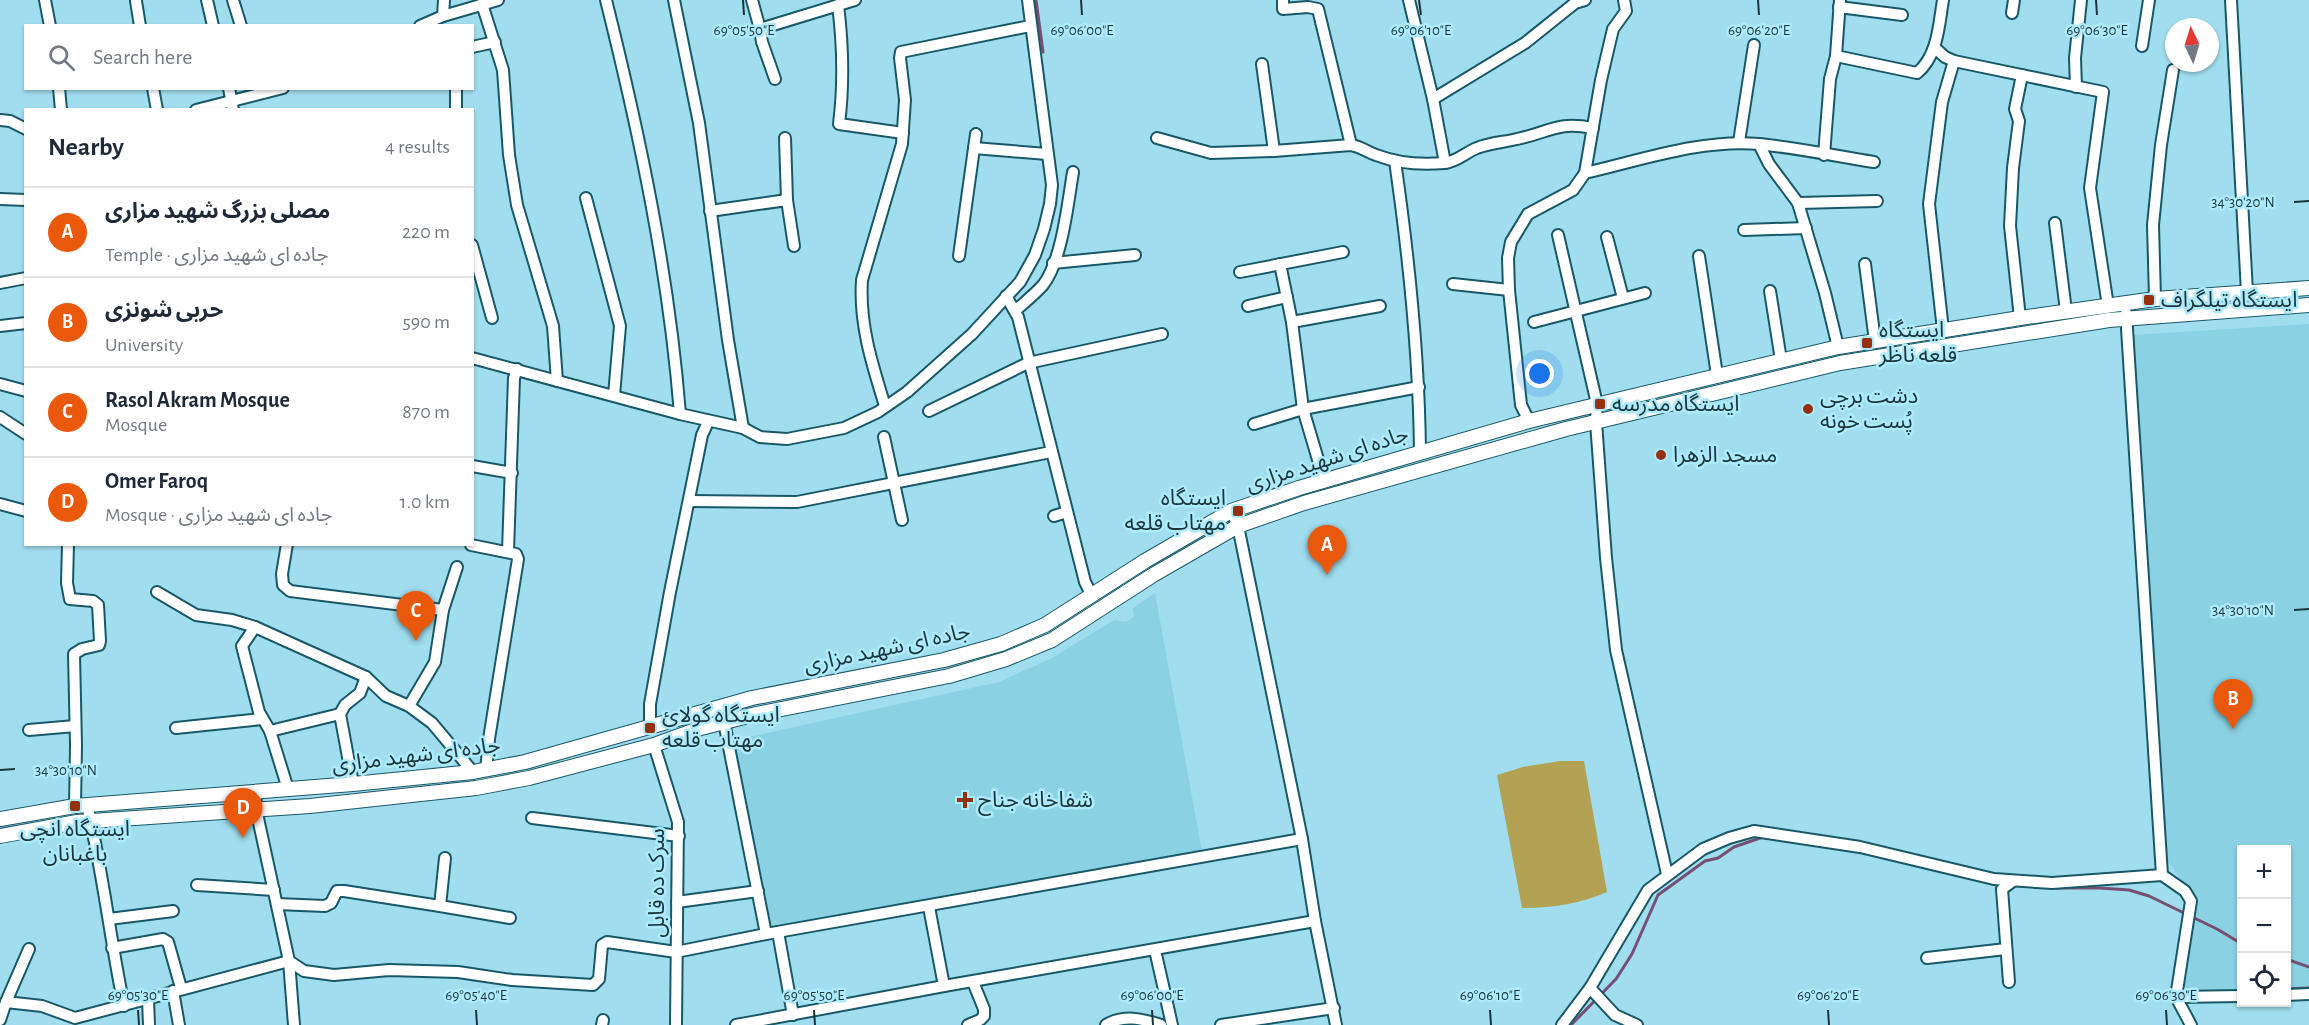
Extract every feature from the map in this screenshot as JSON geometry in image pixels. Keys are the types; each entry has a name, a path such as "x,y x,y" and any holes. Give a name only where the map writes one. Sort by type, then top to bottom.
{"main road":[{"name":"جاده ای شهید مزاری","path":"0,819 81,806 353,784 480,771 571,750 752,698 945,660 1000,644 1045,625 1091,594 1231,511 1324,480 1529,421 1838,347 2154,299 2309,288"},
{"name":"جاده ای شهید مزاری","path":"0,836 91,821 310,806 476,788 529,778 654,745 724,722 840,696 948,676 1006,659 1052,640 1153,575 1238,526 1304,503 1596,422 1840,363 2021,333 2126,319 2309,305"},
{"path":"836,682 840,696"}],"street":[{"path":"45,0 50,24"},
{"path":"207,0 213,24"},
{"path":"233,0 240,24"},
{"path":"443,16 444,0"},
{"path":"425,24 443,16 498,0"},
{"path":"606,0 651,198 669,307 680,414"},
{"path":"674,0 699,123 728,340 743,429"},
{"path":"752,0 762,42 775,79"},
{"path":"760,29 855,0"},
{"path":"474,359 516,374 557,381 680,414 705,428 743,429 760,437 787,439 844,428 878,412 906,392 972,334 1008,298 1035,255 1044,229 1052,185 1028,0"},
{"path":"1283,0 1283,9 1308,7 1318,9 1351,145"},
{"path":"1409,0 1433,99 1445,163"},
{"path":"1433,99 1525,43 1575,3 1585,0"},
{"path":"1529,421 1521,405 1509,290 1508,258 1511,242 1528,214 1573,190 1585,173 1612,29 1626,11 1624,0"},
{"path":"1836,56 1917,73 1924,67 1935,48 1943,0"},
{"path":"2012,13 2014,0"},
{"path":"2076,87 2075,58 2081,0"},
{"path":"2142,46 2149,0"},
{"path":"2232,0 2247,292"},
{"path":"136,1 140,24"},
{"path":"1824,155 1830,80 1836,56 1839,3 1902,15"},
{"path":"482,4 503,70 509,155 519,213 553,326 557,381"},
{"path":"838,5 842,31 843,94 839,124 903,133"},
{"path":"885,406 868,350 861,299 862,280 903,133 905,100 901,52 1030,26"},
{"path":"474,47 495,42"},
{"path":"1739,142 1754,45"},
{"path":"1935,48 1954,61 2103,92 2090,188 2108,306"},
{"path":"1943,330 1929,204 1942,102 1954,61"},
{"path":"1262,64 1274,151"},
{"path":"2154,299 2153,225 2161,145 2173,72"},
{"path":"2020,318 2010,226 2013,168 2019,121 2015,109 2022,75"},
{"path":"59,90 61,108"},
{"path":"153,90 157,108"},
{"path":"229,90 233,105"},
{"path":"456,90 456,108"},
{"path":"211,108 233,105 262,91"},
{"path":"0,120 10,121 24,128"},
{"path":"1157,138 1211,153 1351,145 1362,147 1373,154 1395,161 1445,163 1460,158 1478,147 1520,139 1559,125 1593,128"},
{"path":"959,256 976,134"},
{"path":"785,138 787,200 794,246"},
{"path":"1585,173 1688,148 1739,142 1811,150 1824,155 1874,162"},
{"path":"1759,144 1769,164 1798,203 1838,347"},
{"path":"974,148 1047,154"},
{"path":"1395,161 1412,296 1419,387 1420,452"},
{"path":"1016,310 1045,283 1065,222 1073,172"},
{"path":"586,198 620,326 614,395"},
{"path":"0,199 24,200"},
{"path":"710,211 787,200"},
{"path":"1798,203 1877,201"},
{"path":"2055,223 2066,311"},
{"path":"1744,231 1806,228"},
{"path":"1558,235 1597,404 1596,422 1606,558 1616,650 1667,874"},
{"path":"1607,237 1623,298"},
{"path":"474,252 492,318"},
{"path":"1240,272 1343,252"},
{"path":"1053,263 1135,255"},
{"path":"1699,256 1717,375"},
{"path":"1280,264 1292,322 1304,409 1324,480"},
{"path":"1865,264 1875,341"},
{"path":"0,283 24,278"},
{"path":"1453,284 1509,290"},
{"path":"1770,291 1781,360"},
{"path":"1534,322 1645,292"},
{"path":"1248,306 1287,297"},
{"path":"1008,298 1016,310 1085,582 1091,594"},
{"path":"2125,303 2162,875"},
{"path":"1292,322 1380,306"},
{"path":"0,326 24,322"},
{"path":"929,411 1028,363 1162,334"},
{"path":"508,551 516,374"},
{"path":"0,384 24,390"},
{"path":"1254,424 1304,409 1419,387"},
{"path":"0,417 24,433"},
{"path":"650,728 650,704 688,501 705,428"},
{"path":"884,437 902,520"},
{"path":"688,501 797,502 1051,452"},
{"path":"474,466 512,473"},
{"path":"0,504 24,510"},
{"path":"1231,511 1238,526 1302,839 1315,921 1336,1025"},
{"path":"1054,516 1067,512"},
{"path":"157,592 196,615 232,620 255,627 366,677 386,696 408,706 432,723 480,771 489,739 518,559 516,554 508,551 474,545"},
{"path":"69,546 70,599 93,601 98,605 99,645 82,649 74,654 76,745 81,806 91,821 124,1006"},
{"path":"287,546 282,574 283,585 290,591 443,610"},
{"path":"408,706 435,662 443,610 457,567"},
{"path":"255,627 242,646 262,719 270,731 288,789"},
{"path":"353,784 340,714 345,705 360,693 366,677"},
{"path":"270,731 340,714"},
{"path":"176,728 262,719"},
{"path":"724,722 758,891 800,1018"},
{"path":"29,730 75,726"},
{"name":"سرک ده قابل","path":"654,745 678,822 676,1025"},
{"path":"255,792 256,809 289,961 294,1025"},
{"path":"532,818 679,836"},
{"path":"1562,1025 1590,988 1648,890 1703,849 1755,831 1860,847 1994,879 2052,883 2162,875 2185,891 2191,901 2176,997 2191,1025"},
{"path":"6,1002 42,1006 76,1021 177,989 289,961 304,971 334,975 389,970 458,972 512,980 593,986 599,979 604,943 676,952 1302,839"},
{"path":"440,906 445,858"},
{"path":"2009,982 2002,889 2013,881"},
{"path":"197,885 274,890"},
{"path":"277,904 325,906 331,903 337,891 344,891 510,918"},
{"path":"677,902 758,891"},
{"path":"929,907 944,986"},
{"path":"109,919 172,911"},
{"path":"736,1025 800,1018 944,986 1315,921"},
{"path":"112,948 163,939 168,942 177,989 179,1025"},
{"path":"0,1020 29,949"},
{"path":"1155,950 1172,1025"},
{"path":"1927,958 2006,950"},
{"path":"968,1025 984,1016 984,1009 973,982"},
{"path":"1590,988 1616,1015 1637,1025"},
{"path":"2291,995 2309,994"},
{"path":"2176,997 2237,996"},
{"path":"148,999 149,1025"},
{"path":"1221,1025 1334,1008"},
{"path":"1106,1025 1112,1021 1129,1018 1161,1025"}],"shaded area":[{"path":"2309,324 2309,991 2291,992 2291,845 2237,845 2237,993 2181,995 2196,901 2165,857 2134,335"},
{"name":"شفاخانه جناح","path":"1155,593 1203,857 763,933 727,742 999,682 1052,658 1114,620 1126,622 1134,617 1133,608"},
{"path":"1560,761 1584,761 1607,892 1566,904 1522,908 1497,775 1523,767"}],"waterway":[{"path":"1036,0 1043,52"},
{"path":"1571,1025 1616,979 1632,954 1658,895 1705,861 1718,858 1734,847 1763,837"},
{"path":"2055,888 2129,890 2149,896 2237,941"},
{"path":"2291,961 2309,967"},
{"path":"2291,989 2309,988"}],"place":[{"name":"ایستگاه تیلگراف","path":"2149,300"},
{"name":"ایستگاه قلعه ناظر","path":"1867,343"},
{"name":"ایستگاه مدرسه","path":"1600,404"},
{"name":"دشت برچی پُست خونه","path":"1808,409"},
{"name":"مسجد الزهرا","path":"1661,455"},
{"name":"ایستگاه مهتاب قلعه","path":"1238,511"},
{"name":"مصلی بزرگ شهید مزاری","path":"1327,575"},
{"name":"Rasol Akram Mosque","path":"416,641"},
{"name":"ایستگاه گولائ مهتاب قلعه","path":"650,728"},
{"name":"حربی شونزی","path":"2233,729"},
{"name":"شفاخانه جناح","path":"965,800"},
{"name":"ایستگاه انچی باغبانان","path":"75,806"},
{"name":"Omer Faroq","path":"243,838"}]}
